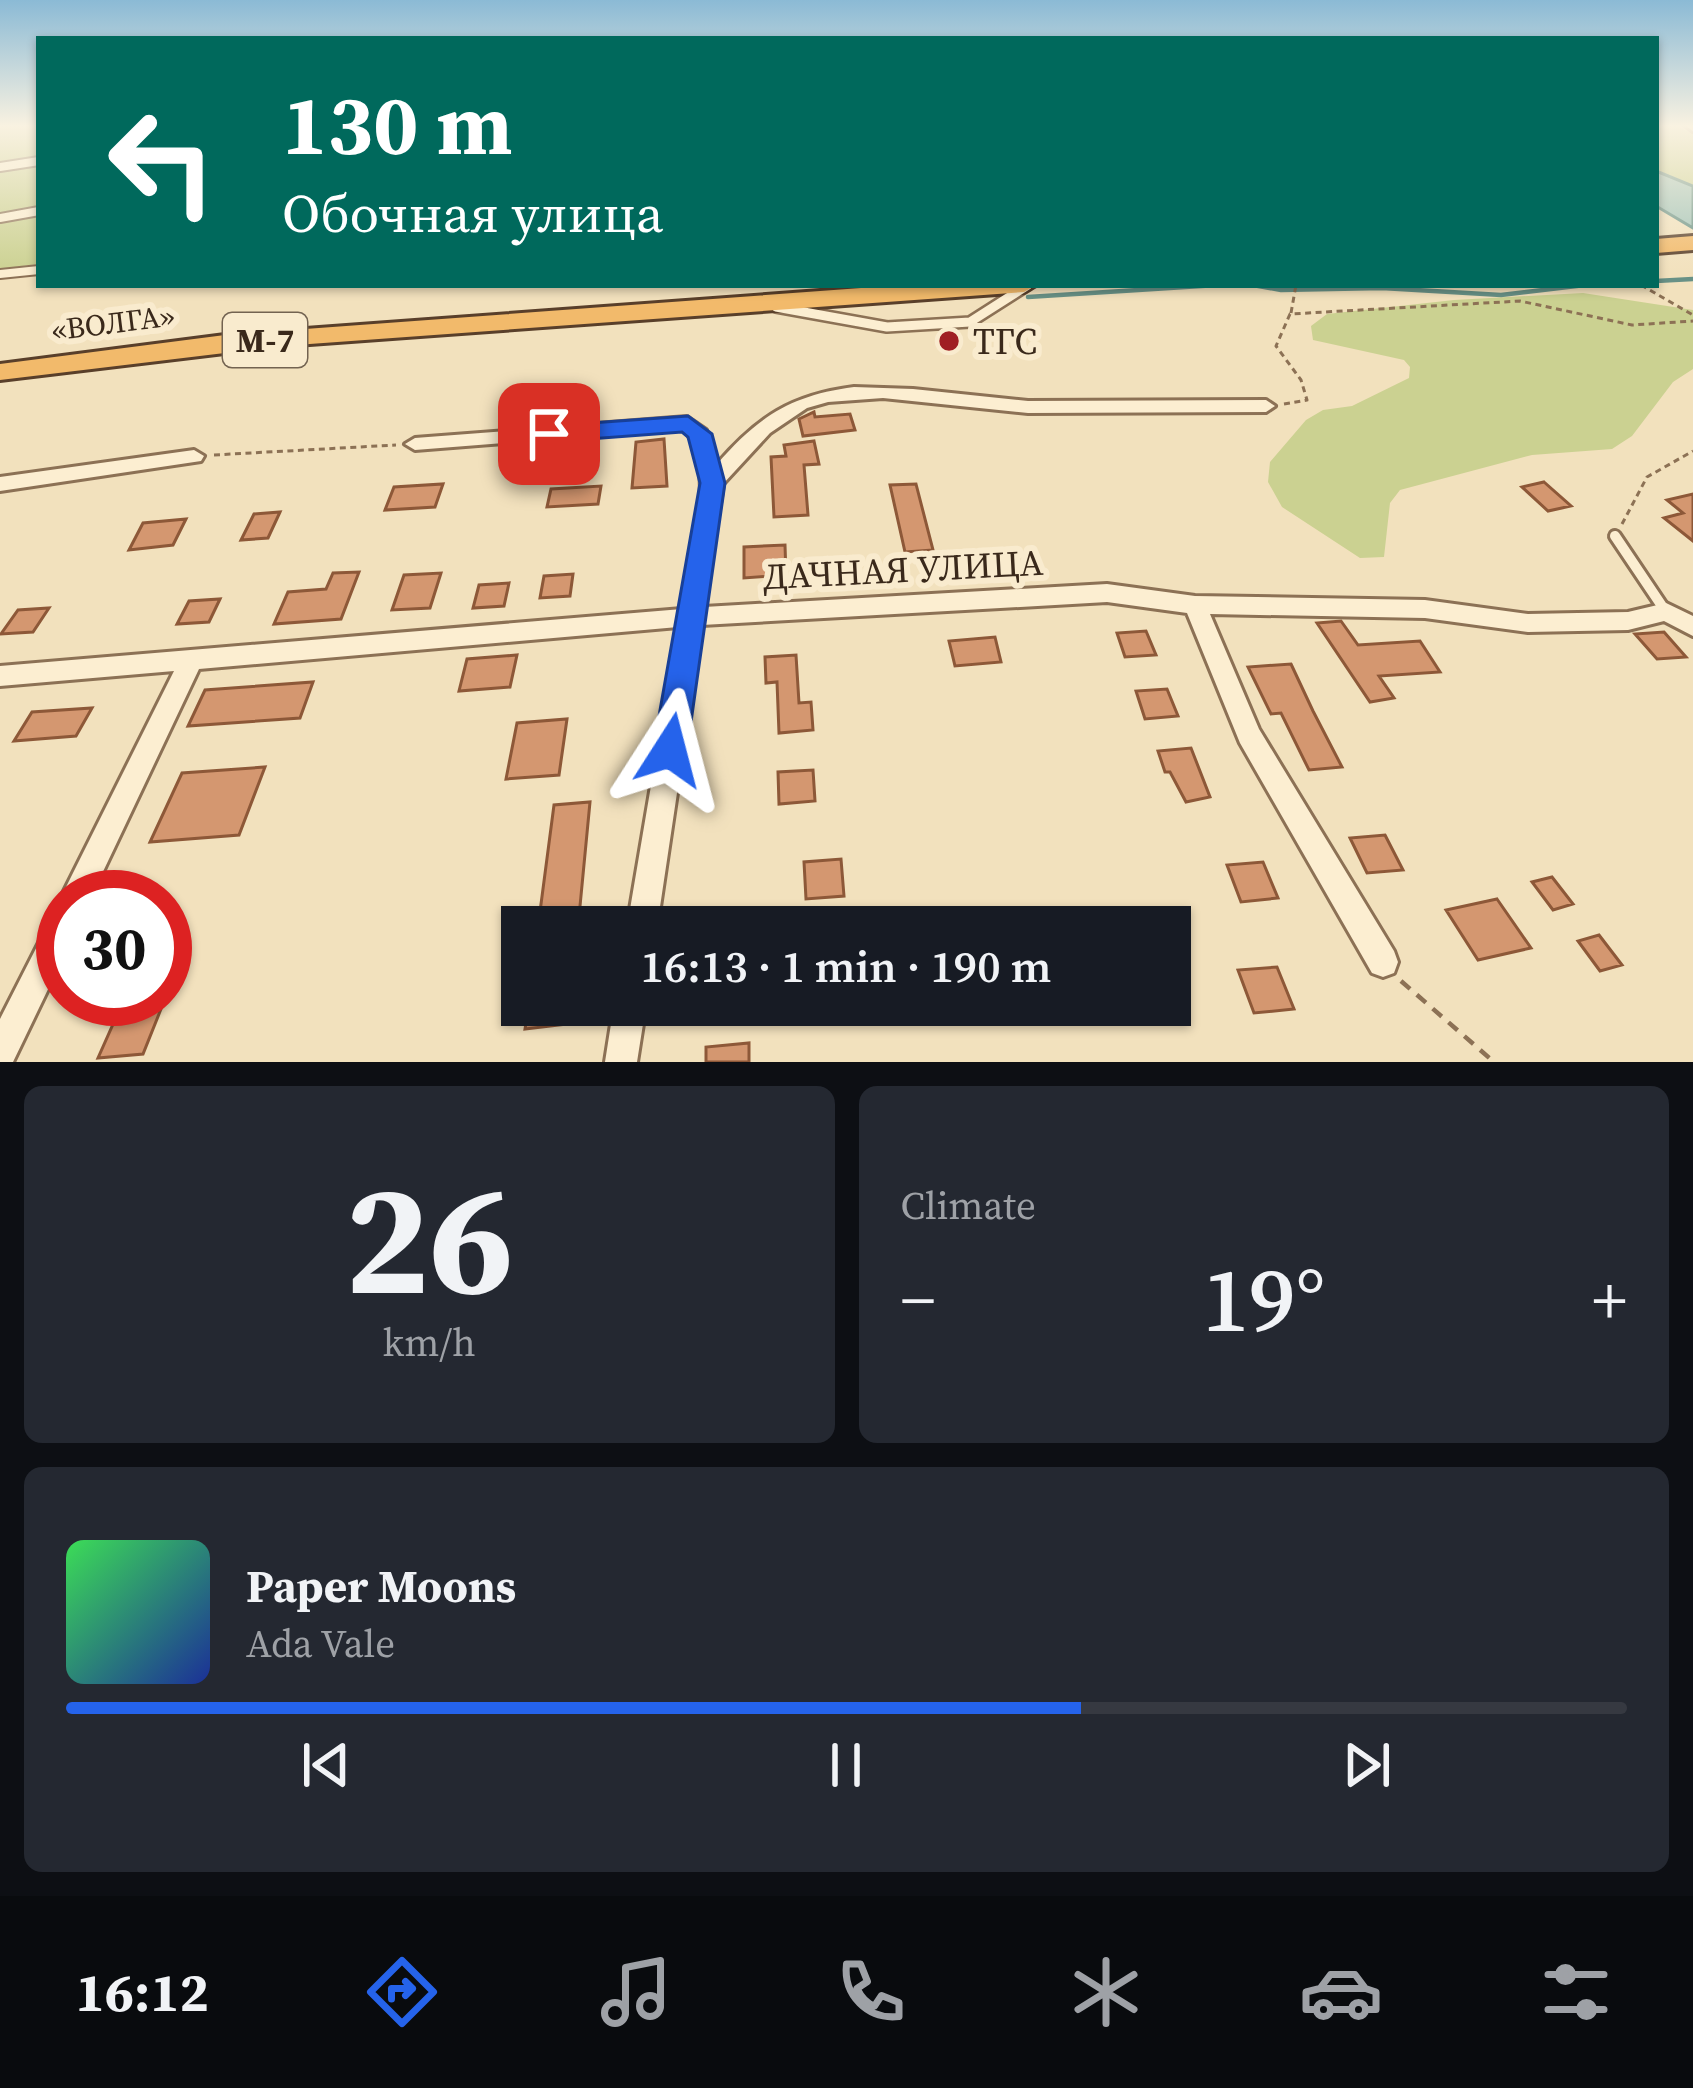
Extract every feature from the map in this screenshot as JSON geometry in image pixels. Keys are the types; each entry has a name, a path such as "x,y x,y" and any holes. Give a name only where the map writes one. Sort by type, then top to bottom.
{"highway":[{"path":"1659,232 1693,229"},
{"path":"1659,245 1693,243"},
{"name":"«ВОЛГА»","path":"0,349 350,313 721,288"},
{"name":"«ВОЛГА»","path":"0,372 176,348 980,288"}],"street":[{"path":"712,483 778,417 826,398 896,394 1023,407 1266,406"},
{"path":"415,444 688,424 699,434 712,483 645,906"},
{"path":"0,484 194,457"},
{"name":"ДАЧНАЯ УЛИЦА","path":"0,676 691,617 1107,593 1195,605 1425,609 1528,623 1628,620 1666,612"},
{"path":"1195,605 1249,735 1383,962"},
{"path":"1666,612 1693,627"},
{"path":"89,870 193,657"},
{"path":"0,1054 36,980"},
{"path":"621,1062 627,1026"}],"lane":[{"path":"0,218 36,212"},
{"path":"0,274 36,270"},
{"path":"1616,536 1666,612"}],"path":[{"path":"1266,406 1307,400 1300,380 1276,346 1295,288"},
{"path":"1646,288 1693,318"},
{"path":"1290,314 1520,301 1632,325 1693,318"},
{"path":"194,457 415,444"},
{"path":"1616,536 1647,477 1693,451"},
{"path":"1383,962 1416,997 1467,1034 1494,1062"}],"green space":[{"path":"0,175 36,175 36,264 0,269"},
{"path":"1665,175 1693,175 1693,186"},
{"path":"1583,293 1693,310 1693,369 1673,382 1632,436 1612,449 1532,455 1400,490 1390,503 1384,557 1360,558 1282,507 1268,482 1270,462 1306,420 1323,410 1352,406 1409,378 1410,367 1404,360 1313,340 1311,326 1327,314"}],"water":[{"path":"1659,175 1693,186 1693,228 1659,208"}],"building":[{"path":"814,412 815,417 850,414 855,430 803,436 799,419"},
{"path":"664,439 667,486 632,488 636,442"},
{"path":"814,441 819,464 804,465 808,515 774,517 771,457 786,456 784,445"},
{"path":"1544,482 1571,506 1548,511 1522,487"},
{"path":"443,484 435,507 385,510 394,487"},
{"path":"916,484 933,550 905,552 890,485"},
{"path":"601,486 598,504 547,507 551,489"},
{"path":"1693,494 1693,541 1664,518 1683,513 1667,500"},
{"path":"280,512 268,538 241,540 254,514"},
{"path":"186,519 173,545 129,550 143,523"},
{"path":"785,545 786,575 744,578 744,547"},
{"path":"359,572 341,619 274,624 288,592 326,589 333,573"},
{"path":"441,573 430,608 392,610 404,575"},
{"path":"573,574 570,596 540,598 544,576"},
{"path":"509,583 504,606 473,608 479,585"},
{"path":"220,599 209,622 177,624 189,601"},
{"path":"49,608 33,632 1,634 18,610"},
{"path":"1341,621 1358,645 1420,641 1440,672 1379,676 1394,698 1370,702 1317,623"},
{"path":"1146,631 1156,655 1125,657 1117,633"},
{"path":"1664,632 1686,657 1657,659 1635,634"},
{"path":"995,637 1001,662 955,666 949,641"},
{"path":"517,655 510,687 459,691 467,659"},
{"path":"796,655 799,703 811,702 813,730 779,733 777,682 766,683 765,657"},
{"path":"1291,664 1342,767 1309,770 1281,713 1271,714 1248,667"},
{"path":"313,682 300,718 188,726 205,690"},
{"path":"1167,689 1178,716 1145,719 1136,691"},
{"path":"92,708 76,736 14,741 32,712"},
{"path":"567,719 559,775 506,779 517,723"},
{"path":"1191,748 1210,797 1186,802 1170,772 1165,772 1158,751"},
{"path":"265,767 239,835 150,842 182,773"},
{"path":"813,770 815,801 779,804 778,772"},
{"path":"590,802 580,906 541,906 554,805"},
{"path":"1385,835 1403,870 1367,873 1350,838"},
{"path":"841,859 844,896 806,899 804,862"},
{"path":"1263,862 1278,898 1241,902 1227,865"},
{"path":"1552,877 1573,904 1553,910 1532,882"},
{"path":"1497,899 1531,948 1478,960 1446,910"},
{"path":"1599,935 1622,965 1600,971 1578,941"},
{"path":"1277,967 1294,1009 1254,1013 1238,970"},
{"path":"112,1026 154,1026 143,1054 98,1058"},
{"path":"749,1043 749,1062 706,1062 706,1047"}],"waterway":[{"path":"1659,281 1693,279"},
{"path":"1028,297 1170,288"},
{"path":"1270,288 1382,288"},
{"path":"1382,288 1501,295 1560,288"}],"place":[{"name":"ТГС","path":"949,341"}],"route":[{"path":"549,434 688,424 699,434 712,483 670,750"}]}
